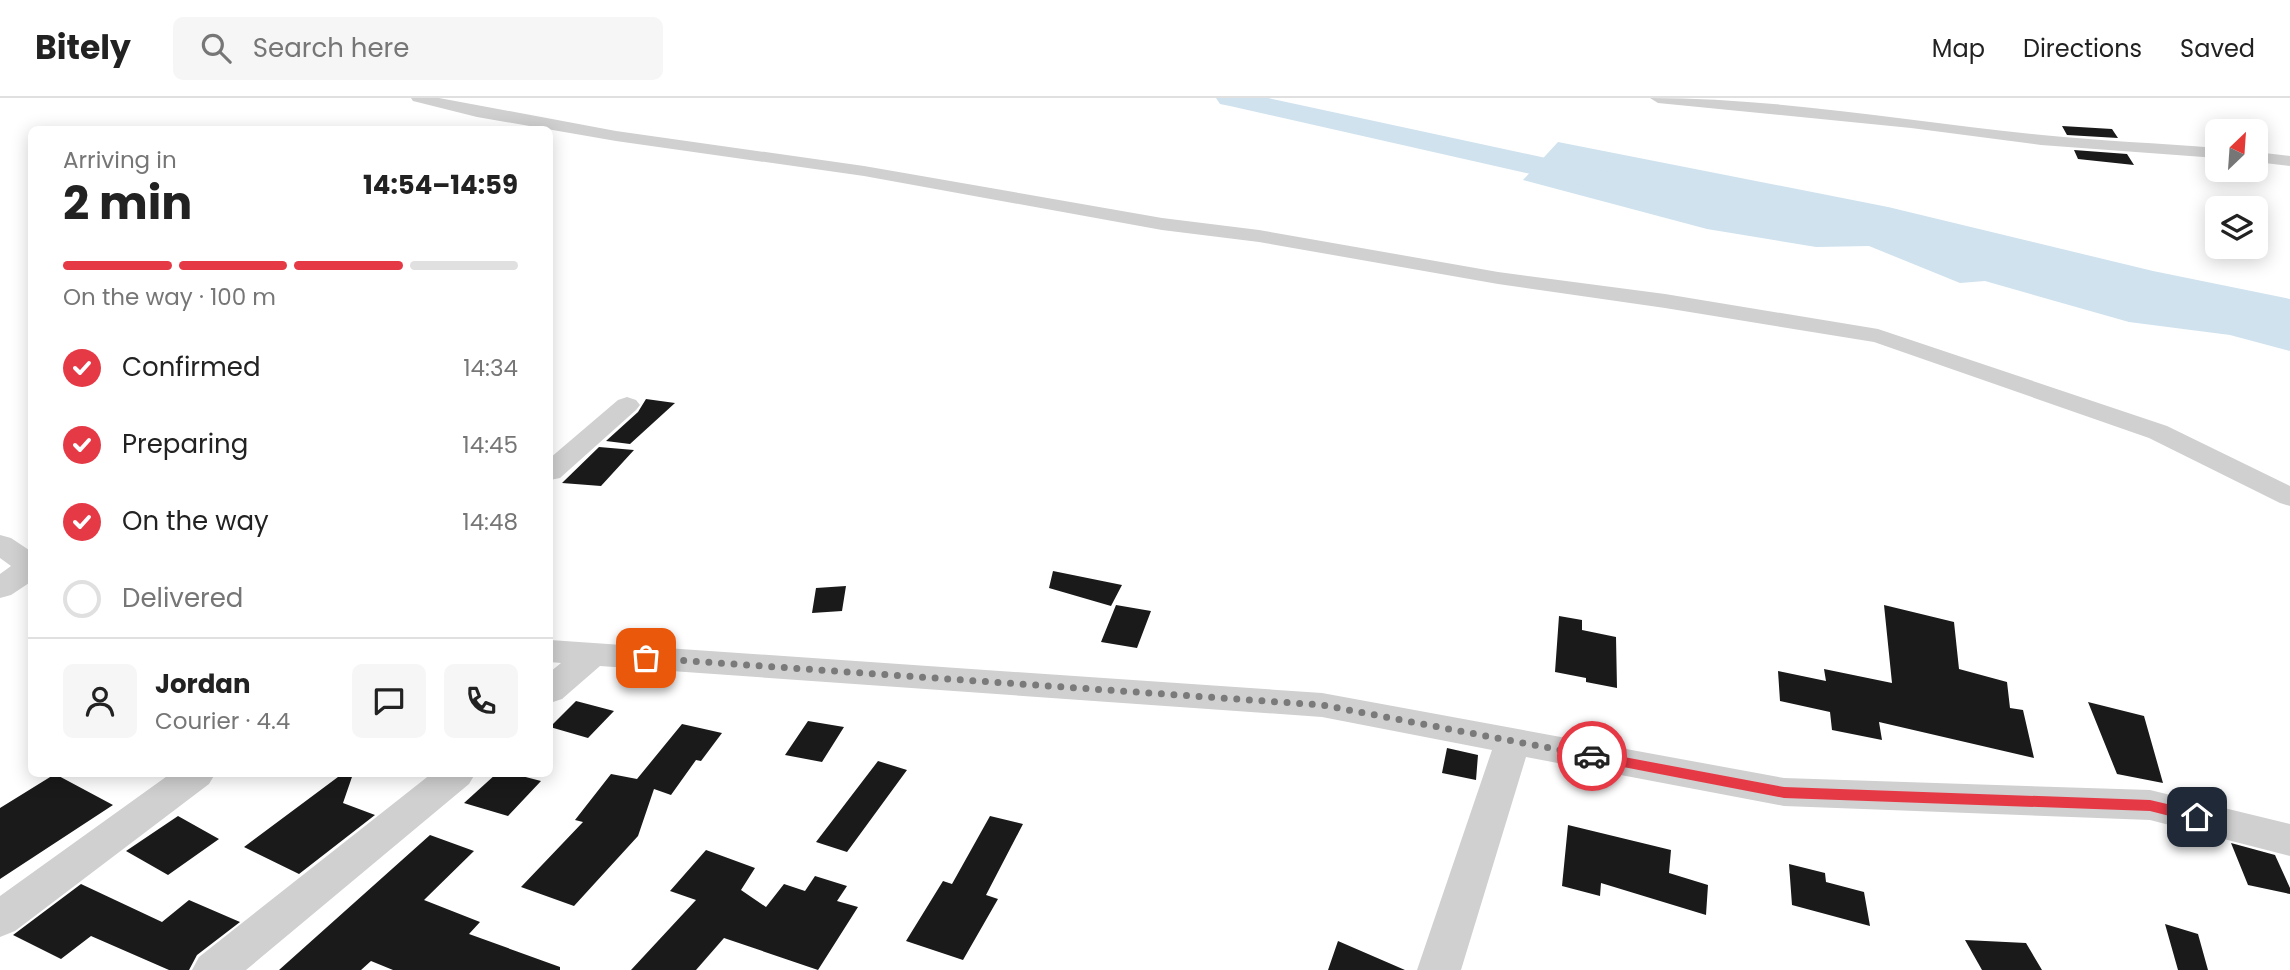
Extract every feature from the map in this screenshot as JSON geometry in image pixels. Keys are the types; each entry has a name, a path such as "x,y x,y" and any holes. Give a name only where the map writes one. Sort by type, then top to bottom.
{"street":[{"path":"419,98 477,112 616,136 864,171 1162,225 1259,236 1498,278 1665,301 1878,336 2158,432 2290,498"},
{"path":"1658,98 1912,123 2041,140 2205,152"},
{"path":"2268,158 2290,161"},
{"path":"553,469 627,405"},
{"path":"0,544 28,565"},
{"path":"0,589 28,569"},
{"path":"553,651 1322,705 1784,792 2150,805 2290,840"},
{"path":"553,688 592,654"},
{"path":"1439,970 1513,741"},
{"path":"0,919 118,835 192,777"},
{"path":"214,970 452,777"}],"water":[{"path":"1558,142 1888,207 2153,271 2290,299 2290,351 2230,335 2129,322 1985,281 1960,283 1869,246 1816,247 1707,229 1523,180"}],"building":[{"path":"2062,126 2112,129 2118,138 2067,135"},
{"path":"2074,150 2127,154 2134,165 2078,159"},
{"path":"646,399 675,403 630,444 606,441 638,412"},
{"path":"599,447 634,450 601,486 562,483"},
{"path":"1053,571 1122,585 1111,606 1049,588"},
{"path":"846,586 842,611 812,613 816,588"},
{"path":"1116,605 1151,611 1137,648 1101,642"},
{"path":"1884,605 1954,622 1959,669 2007,682 2010,708 2023,710 2034,758 1879,722 1882,740 1832,730 1830,712 1780,701 1778,671 1826,681 1824,669 1892,683"},
{"path":"1559,616 1582,620 1582,630 1616,637 1617,688 1555,672"},
{"path":"576,701 614,711 588,738 553,728 553,724"},
{"path":"2088,702 2144,716 2163,783 2117,774"},
{"path":"808,721 844,727 822,762 785,755"},
{"path":"682,724 722,733 701,761 696,760 671,795 654,789 638,836 574,906 521,887 583,822 575,820 611,774 637,779"},
{"path":"1447,748 1478,755 1476,780 1442,773"},
{"path":"878,761 907,770 847,852 816,842"},
{"path":"50,777 61,777 113,805 0,879 0,808"},
{"path":"338,777 352,777 343,803 375,815 299,874 244,847"},
{"path":"493,777 526,777 541,781 508,816 464,803"},
{"path":"178,816 219,839 168,875 126,851"},
{"path":"990,816 1023,824 986,895 998,899 963,960 906,941 943,881 952,884"},
{"path":"1568,825 1671,850 1669,873 1708,885 1706,915 1601,883 1600,896 1562,886"},
{"path":"430,835 474,851 424,900 480,922 469,934 560,967 560,970 393,970 371,961 361,970 279,970"},
{"path":"2231,843 2275,855 2290,888 2290,894 2248,885"},
{"path":"706,850 755,868 741,890 766,907 784,884 805,891 815,876 847,886 837,901 858,907 818,970 724,938 696,970 631,970 696,900 670,891"},
{"path":"1789,864 1825,873 1826,882 1864,892 1870,926 1792,905"},
{"path":"81,884 162,922 189,900 240,922 197,955 189,970 169,970 91,936 61,959 13,935"},
{"path":"2165,924 2198,934 2208,970 2178,970"},
{"path":"1965,940 2026,943 2042,970 1982,970"},
{"path":"1338,941 1405,970 1328,970"}],"waterway":[{"path":"1230,98 1606,181"}],"way so far":[{"path":"646,658 1322,705 1592,756"}],"route":[{"path":"1592,756 1784,792 2150,805 2197,817"}]}
